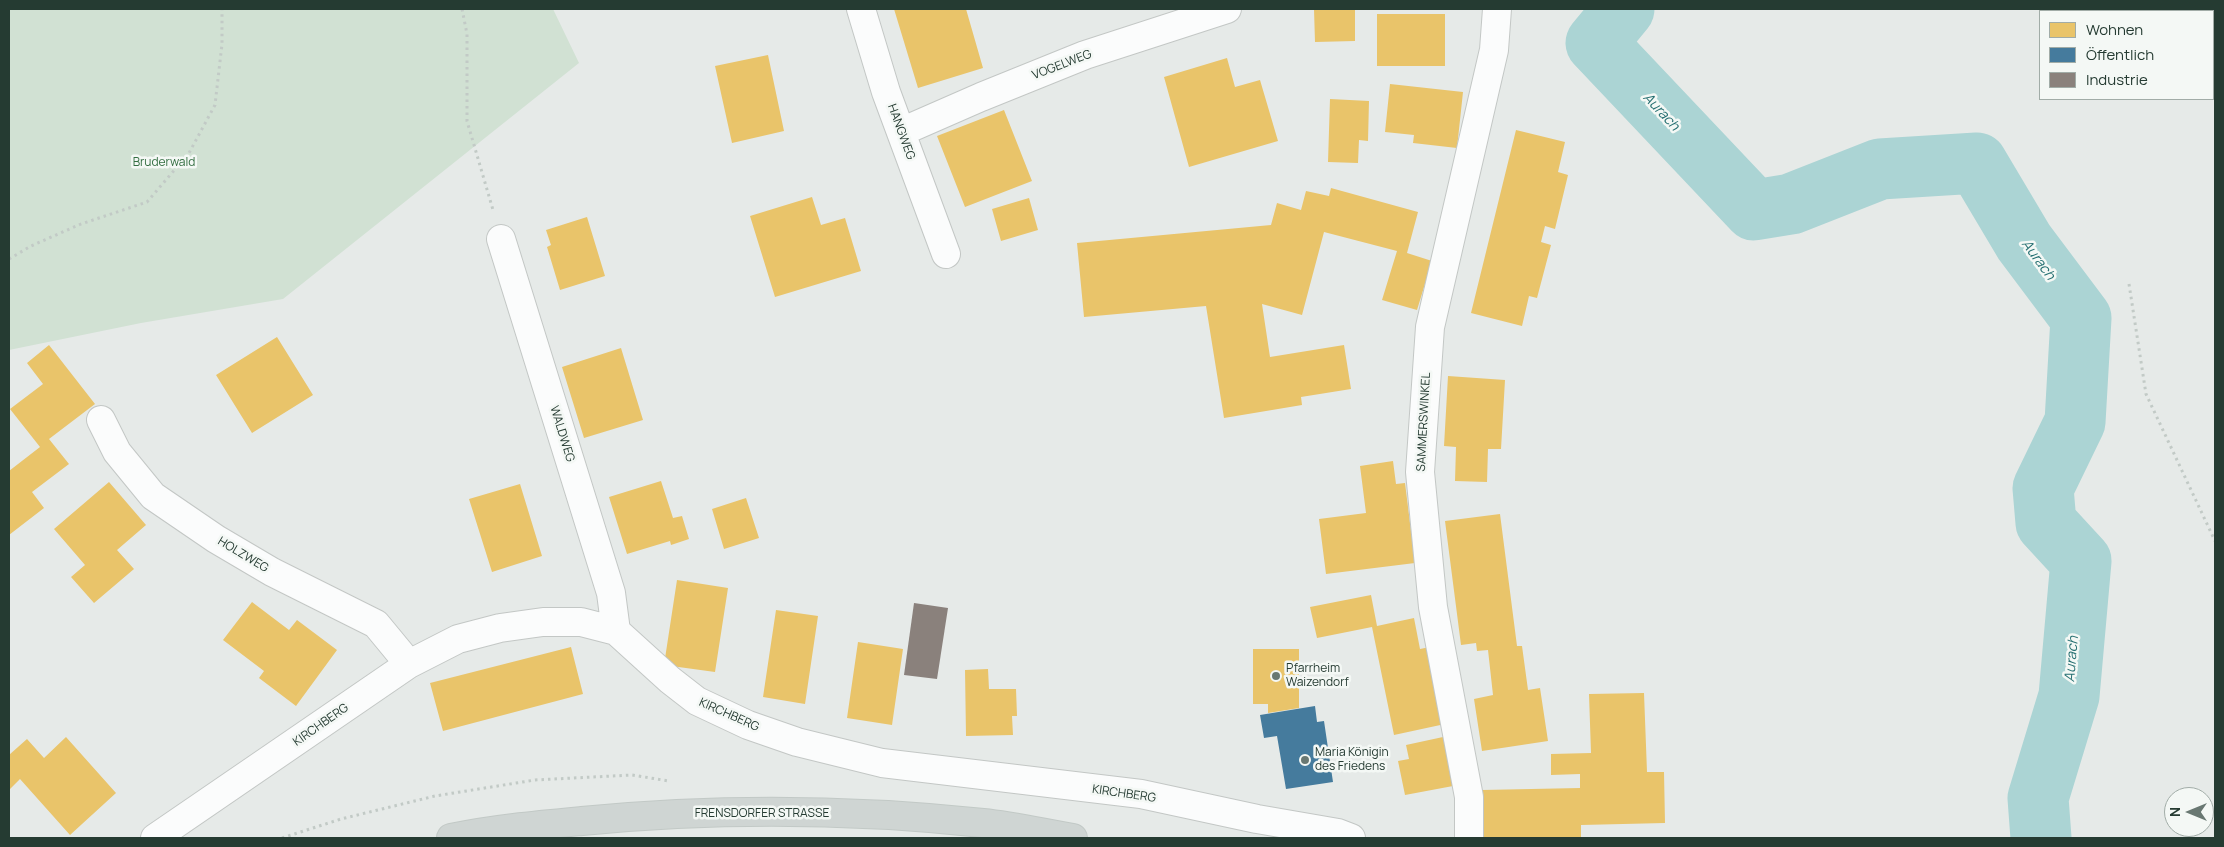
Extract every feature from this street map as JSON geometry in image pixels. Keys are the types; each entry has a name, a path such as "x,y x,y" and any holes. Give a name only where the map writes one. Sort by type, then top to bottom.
{"main road":[{"name":"FRENSDORFER STRASSE","path":"451,838 534,826 628,816 773,812 878,815 984,823 1073,838"}],"street":[{"name":"HANGWEG","path":"861,9 886,92 946,254"},
{"name":"VOGELWEG","path":"901,132 981,96 1085,55 1227,9"},
{"name":"SAMMERSWINKEL","path":"1469,838 1469,797 1433,607 1425,543 1420,472 1430,327 1454,234 1494,50 1497,9"},
{"name":"WALDWEG","path":"501,239 611,593 616,631"},
{"name":"HOLZWEG","path":"100,420 117,452 153,496 216,539 272,572 376,624 409,664"},
{"name":"KIRCHBERG","path":"155,838 409,664 458,639 500,628 543,622 582,622 616,631 670,680 697,701 748,725 797,742 882,763 1141,794 1257,820 1338,833 1351,838"}],"path":[{"path":"9,259 31,246 81,224 147,202 189,153 215,105 222,44 222,9"},
{"path":"462,9 467,34 467,121 501,239"},
{"path":"2129,284 2146,394 2215,541"}],"green space":[{"name":"Bruderwald","path":"9,9 553,9 579,63 283,299 141,323 9,350"}],"building: Wohnen":[{"path":"894,9 966,9 983,68 918,88"},
{"path":"1314,9 1355,9 1355,41 1315,42"},
{"path":"1377,14 1445,14 1445,66 1377,66"},
{"path":"768,55 784,131 732,143 715,66"},
{"path":"1227,58 1235,87 1260,80 1278,141 1189,167 1164,77"},
{"path":"1390,84 1463,92 1457,148 1413,143 1414,135 1385,132"},
{"path":"1330,99 1369,101 1368,141 1359,140 1358,163 1328,162"},
{"path":"1004,110 1032,181 965,207 937,136"},
{"path":"1516,130 1565,142 1558,172 1568,175 1555,229 1545,226 1541,242 1551,245 1537,298 1529,296 1522,326 1471,313"},
{"path":"1331,188 1418,212 1407,253 1432,261 1417,310 1382,300 1397,251 1324,232 1302,315 1262,304 1270,357 1344,345 1351,389 1301,397 1302,405 1224,418 1206,306 1084,317 1077,243 1271,225 1277,203 1301,210 1306,191 1329,196"},
{"path":"812,197 821,225 845,218 861,271 775,297 750,216"},
{"path":"1029,198 1038,230 1001,241 992,209"},
{"path":"587,217 605,276 560,290 547,247 551,245 546,230"},
{"path":"277,337 313,395 252,433 216,375"},
{"path":"49,345 95,404 49,439 69,464 32,492 44,508 9,535 9,471 40,447 10,409 43,384 27,363"},
{"path":"621,348 643,420 584,438 562,367"},
{"path":"1448,376 1505,380 1501,449 1488,449 1487,482 1455,481 1456,447 1444,446"},
{"path":"1393,461 1396,484 1405,483 1415,563 1326,574 1319,519 1366,513 1360,466"},
{"path":"661,481 673,518 682,516 689,539 671,545 670,541 627,554 609,497"},
{"path":"109,482 146,525 117,550 134,569 94,603 71,577 85,565 54,529"},
{"path":"520,484 542,556 492,572 469,499"},
{"path":"746,498 759,538 724,549 712,509"},
{"path":"1500,514 1517,646 1522,646 1528,690 1540,688 1548,741 1482,751 1474,699 1493,695 1488,650 1477,651 1476,643 1461,645 1445,521"},
{"path":"677,580 728,588 715,672 664,665"},
{"path":"1371,595 1377,626 1414,618 1420,649 1430,647 1445,724 1394,735 1372,627 1317,638 1310,607"},
{"path":"252,602 289,630 297,620 337,650 296,706 259,678 264,671 223,640"},
{"path":"776,610 818,616 805,704 763,697"},
{"path":"858,642 903,649 892,725 847,718"},
{"path":"571,647 583,694 443,731 430,683"},
{"name":"Pfarrheim Waizendorf","path":"1253,649 1299,649 1299,708 1268,713 1268,704 1253,704"},
{"path":"988,669 989,689 1016,689 1017,716 1012,716 1013,735 966,736 965,670"},
{"path":"1644,693 1647,772 1664,772 1665,823 1581,825 1581,838 1484,838 1482,790 1580,788 1580,774 1551,775 1551,754 1591,753 1589,694"},
{"path":"66,737 116,793 70,835 20,779 9,790 9,755 27,739 44,758"},
{"path":"1443,737 1453,786 1405,795 1398,761 1409,759 1406,745"}],"building: Öffentlich":[{"name":"Maria Königin des Friedens","path":"1315,706 1317,722 1324,721 1333,782 1286,789 1277,736 1264,738 1260,715"}],"building: Industrie":[{"path":"914,603 948,608 937,679 904,675"}],"waterway":[{"name":"Aurach","path":"1624,9 1596,43 1754,210 1791,204 1880,169 1977,163 2024,242 2081,318 2075,422 2043,488 2046,523 2081,561 2069,696 2038,798 2041,838"}],"place":[{"name":"Pfarrheim Waizendorf","path":"1276,676"},
{"name":"Maria Königin des Friedens","path":"1305,760"}]}
